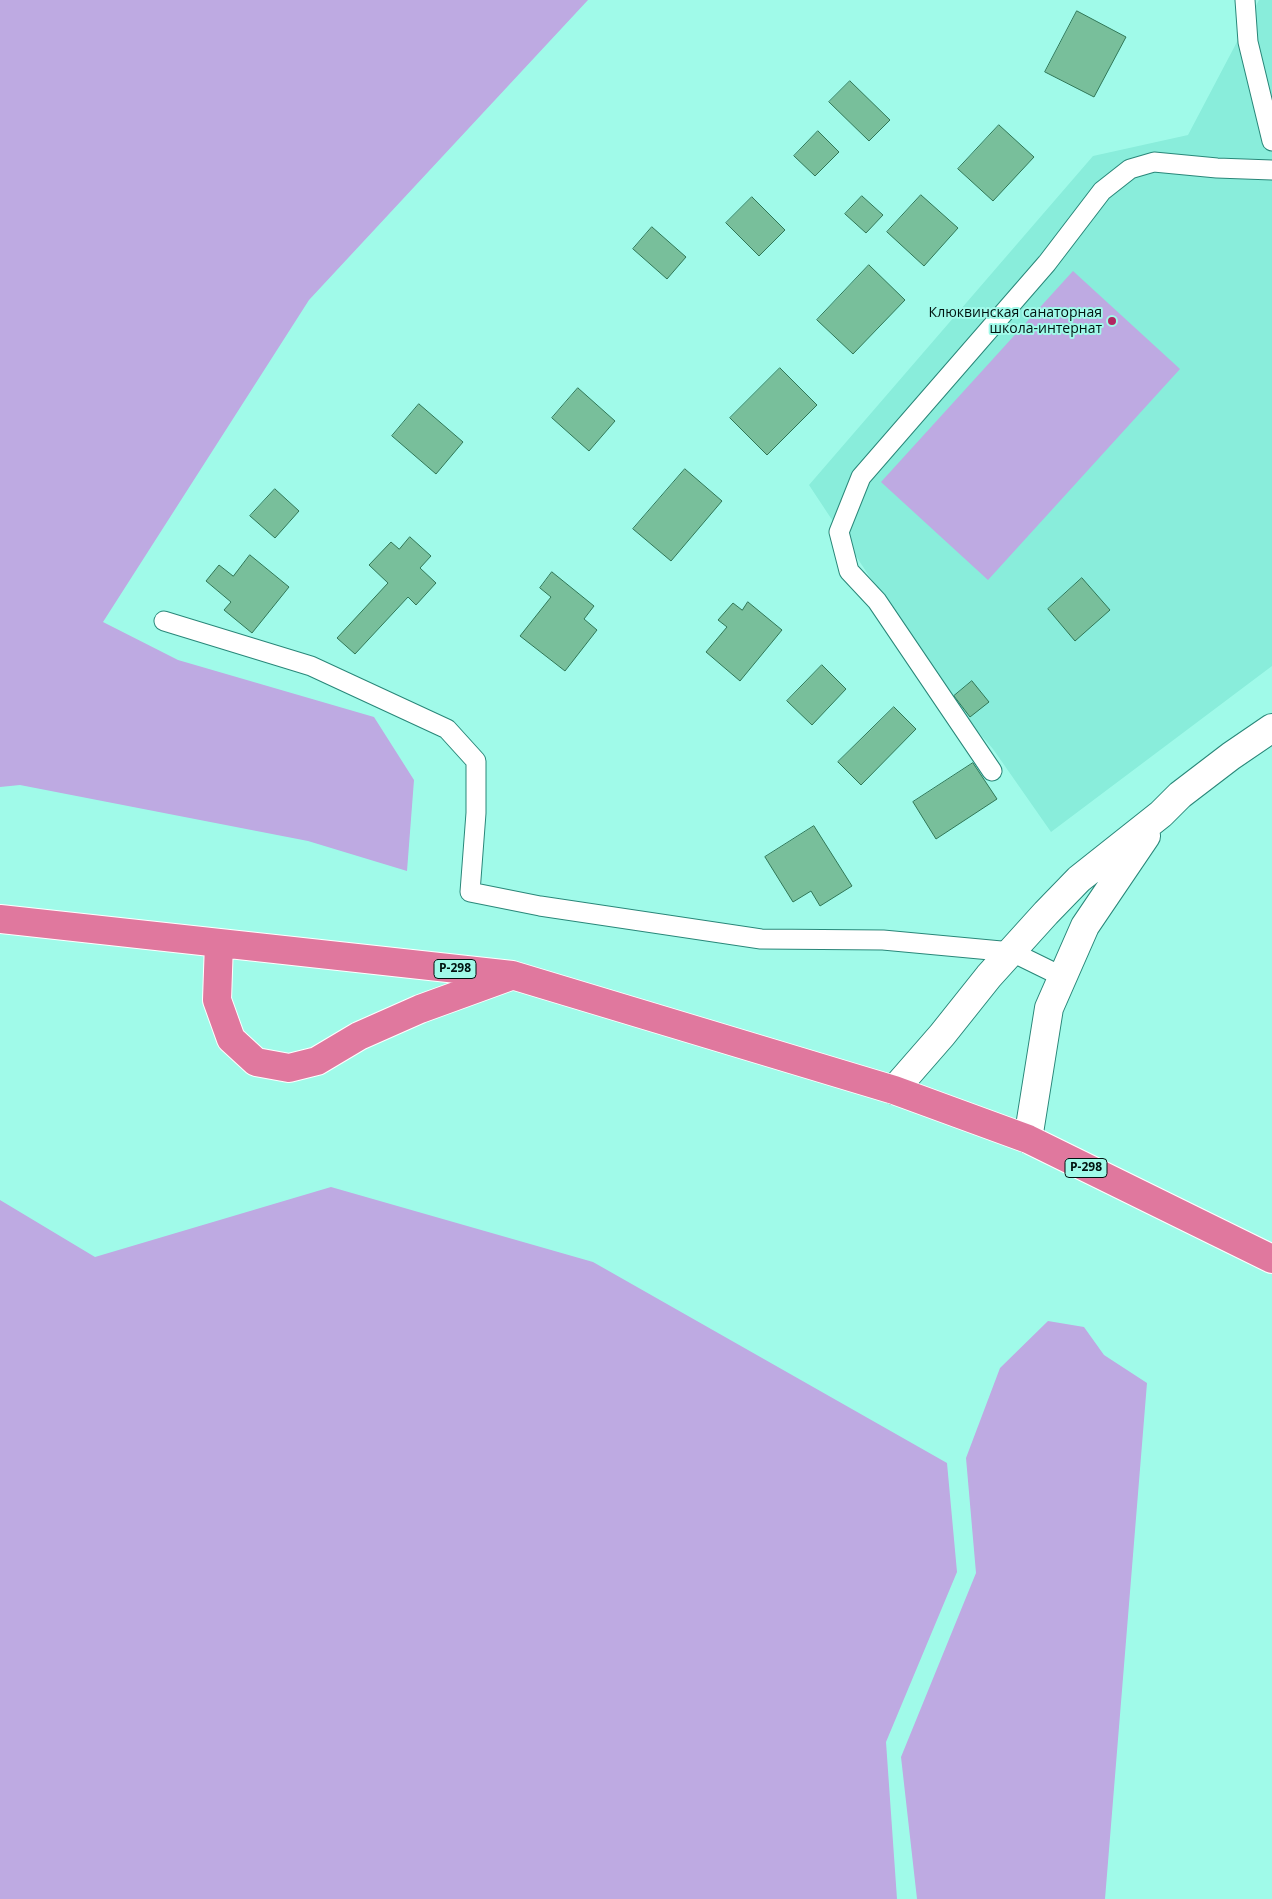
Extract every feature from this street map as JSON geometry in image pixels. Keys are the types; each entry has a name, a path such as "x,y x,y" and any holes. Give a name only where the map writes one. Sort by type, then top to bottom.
{"highway":[{"name":"Р-298","path":"0,919 512,975 894,1090 1028,1139 1272,1259"},
{"path":"219,943 218,1000 231,1039 256,1062 289,1068 317,1061 359,1036 420,1009 512,975"}],"street":[{"path":"894,1090 942,1035 989,976 1079,879 1161,814 1180,794 1272,728"},
{"path":"1028,1139 1049,1008 1085,926 1161,814"}],"lane":[{"path":"1245,0 1248,42 1272,141"},
{"path":"992,771 934,688 877,601 848,571 839,532 861,476 1046,263 1102,191 1130,169 1154,162 1218,168 1272,170"},
{"path":"164,621 310,666 447,728 476,761 476,813 470,892 540,906 761,939 883,940 1012,952 1063,978"}],"shaded area":[{"path":"0,0 588,0 309,300 103,622 178,660 374,717 414,780 407,871 308,841 20,785 0,787"},
{"name":"Клюквинская санаторная школа-интернат","path":"1259,0 1272,0 1272,666 1051,832 993,749 953,703 809,485 1093,156 1188,135"},
{"path":"1073,271 1180,369 988,580 881,482"},
{"path":"331,1187 593,1262 947,1463 957,1572 886,1742 897,1899 0,1899 0,1200 95,1257"},
{"path":"1048,1321 1084,1327 1104,1355 1147,1383 1105,1899 917,1899 901,1757 976,1573 966,1458 1000,1368"}],"building":[{"path":"1077,11 1126,37 1094,97 1045,72"},
{"path":"850,81 890,120 869,141 829,102"},
{"path":"999,125 1034,157 993,201 958,169"},
{"path":"818,131 839,152 815,176 794,156"},
{"path":"921,195 958,228 924,266 887,232"},
{"path":"862,196 883,215 866,233 845,214"},
{"path":"752,197 785,230 759,256 726,223"},
{"path":"652,227 686,257 667,279 633,249"},
{"path":"869,265 905,300 853,354 817,320"},
{"path":"780,368 817,405 767,455 730,418"},
{"path":"578,388 615,421 589,451 552,418"},
{"path":"419,404 463,442 436,474 392,436"},
{"path":"685,469 722,501 671,561 633,529"},
{"path":"275,489 299,511 275,538 250,516"},
{"path":"410,537 431,556 420,568 436,583 416,605 408,597 355,654 337,638 388,583 369,565 391,542 399,549"},
{"path":"250,555 289,587 252,633 224,610 231,602 206,581 219,565 233,576"},
{"path":"552,572 594,606 584,619 597,630 565,671 520,636 551,597 540,588"},
{"path":"1082,578 1110,610 1075,641 1048,609"},
{"path":"748,602 782,630 740,681 706,652 727,627 718,620 733,603 742,610"},
{"path":"822,665 846,689 812,725 787,701"},
{"path":"972,681 989,702 970,717 954,696"},
{"path":"894,707 916,729 861,785 838,762"},
{"path":"973,763 997,799 936,839 913,802"},
{"path":"814,826 852,886 820,906 811,891 793,902 765,857"}],"place":[{"name":"Клюквинская санаторная школа-интернат","path":"1112,321"}]}
